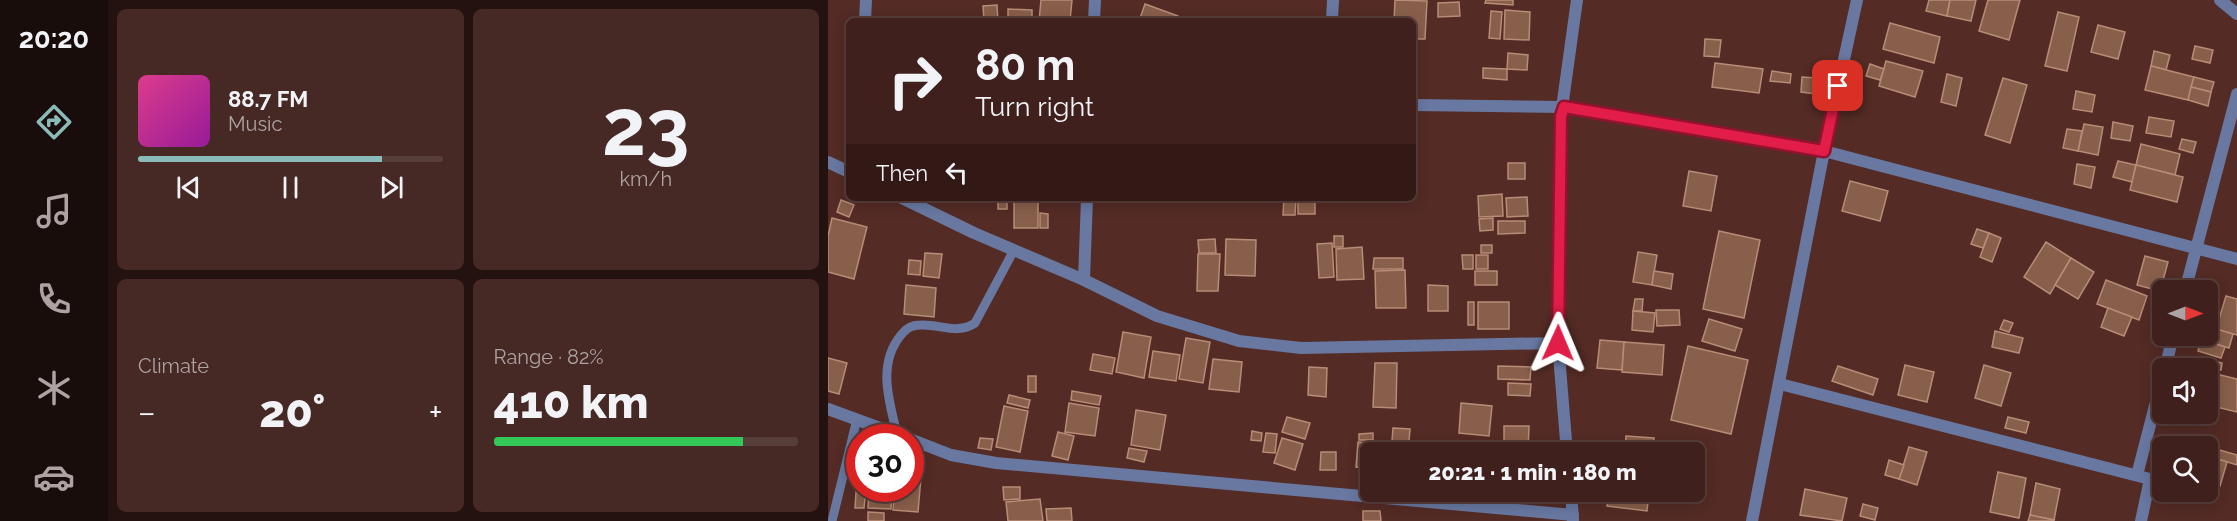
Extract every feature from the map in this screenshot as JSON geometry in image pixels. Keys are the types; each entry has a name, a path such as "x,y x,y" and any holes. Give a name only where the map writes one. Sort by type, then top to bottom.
{"street":[{"path":"865,18 866,0"},
{"path":"1094,18 1095,0"},
{"path":"1332,18 1333,0"},
{"path":"1567,442 1558,343 1561,116 1577,0"},
{"path":"1752,521 1824,151 1857,0"},
{"path":"2220,0 2237,14"},
{"path":"2188,280 2237,94"},
{"path":"1416,105 1564,107 1824,151 2237,259"},
{"path":"828,162 846,171"},
{"path":"908,201 1084,280 1157,316 1239,341 1301,348 1558,343"},
{"path":"1084,280 1087,201"},
{"path":"1780,384 2150,479 2141,521"},
{"path":"828,409 870,424"},
{"path":"2137,475 2152,417"},
{"path":"924,444 951,455 996,463 1573,518 1572,502"}],"lane":[{"path":"900,424 887,392 890,353 897,340 908,327 920,325 958,330 969,328 975,323 1014,250"},
{"path":"832,521 857,419"}],"building":[{"path":"1041,0 1072,0 1070,18 1039,18"},
{"path":"1395,0 1427,1 1425,39 1416,39 1416,18 1394,18"},
{"path":"1486,0 1513,0 1513,5 1485,3"},
{"path":"1929,0 1950,0 1947,16 1926,11"},
{"path":"1950,0 1976,0 1971,21 1947,16"},
{"path":"1988,0 2020,0 2009,40 1979,31"},
{"path":"1459,2 1460,16 1438,17 1438,3"},
{"path":"1145,4 1178,16 1177,18 1140,18"},
{"path":"997,5 998,18 984,18 983,6"},
{"path":"1008,9 1032,10 1032,18 1008,18"},
{"path":"1505,10 1530,12 1529,40 1504,39"},
{"path":"1491,11 1502,12 1500,39 1489,38"},
{"path":"2058,12 2079,17 2067,71 2045,66"},
{"path":"1890,23 1940,37 1934,63 1883,49"},
{"path":"2098,25 2125,32 2118,59 2091,52"},
{"path":"1705,39 1721,40 1719,57 1704,56"},
{"path":"2195,46 2213,50 2210,63 2192,59"},
{"path":"2154,51 2170,55 2166,70 2151,66"},
{"path":"1508,53 1528,55 1527,70 1507,69"},
{"path":"1886,61 1923,71 1915,97 1879,86"},
{"path":"1715,63 1763,69 1759,93 1712,87"},
{"path":"1870,64 1884,69 1880,80 1866,76"},
{"path":"2151,66 2194,77 2188,100 2145,90"},
{"path":"1483,68 1507,69 1507,80 1483,78"},
{"path":"1772,71 1791,74 1790,83 1770,81"},
{"path":"1947,74 1962,78 1956,106 1941,102"},
{"path":"1802,77 1817,78 1816,94 1801,92"},
{"path":"2194,77 2214,82 2211,92 2191,87"},
{"path":"2003,78 2027,85 2010,143 1985,135"},
{"path":"2191,87 2211,92 2208,106 2188,100"},
{"path":"2076,91 2095,95 2092,112 2073,109"},
{"path":"2149,117 2174,121 2171,137 2146,133"},
{"path":"2113,122 2133,126 2130,141 2111,138"},
{"path":"2084,124 2103,127 2098,155 2078,151"},
{"path":"2067,129 2082,131 2078,151 2063,148"},
{"path":"2182,139 2196,142 2193,153 2179,149"},
{"path":"2141,144 2180,154 2175,175 2136,165"},
{"path":"2118,161 2136,165 2132,182 2113,177"},
{"path":"1508,163 1525,163 1525,179 1508,179"},
{"path":"2077,164 2095,167 2091,188 2074,184"},
{"path":"2136,165 2183,177 2177,202 2130,190"},
{"path":"1689,171 1717,176 1711,211 1683,206"},
{"path":"1850,181 1888,191 1880,221 1842,211"},
{"path":"1502,194 1503,216 1479,217 1478,196"},
{"path":"1527,197 1528,216 1507,217 1506,198"},
{"path":"841,200 854,205 849,217 837,212"},
{"path":"1284,201 1296,201 1295,215 1283,215"},
{"path":"1298,201 1315,201 1315,214 1298,214"},
{"path":"998,202 1007,202 1007,209 998,209"},
{"path":"1014,202 1038,202 1038,228 1014,228"},
{"path":"1040,213 1048,214 1048,228 1040,228"},
{"path":"832,218 867,227 854,279 828,272 828,236"},
{"path":"1493,218 1493,230 1480,231 1479,219"},
{"path":"1498,221 1525,221 1525,233 1498,234"},
{"path":"1977,229 1989,233 1983,248 1971,244"},
{"path":"1719,231 1760,240 1744,318 1703,309"},
{"path":"1989,233 2001,238 1992,262 1980,257"},
{"path":"1334,236 1343,236 1343,247 1334,247"},
{"path":"1215,239 1216,253 1199,253 1198,240"},
{"path":"1226,239 1256,240 1255,276 1225,275"},
{"path":"2046,242 2071,258 2050,294 2024,277"},
{"path":"1332,243 1334,277 1319,278 1317,244"},
{"path":"1481,245 1492,245 1492,253 1481,253"},
{"path":"1362,247 1364,279 1337,280 1336,249"},
{"path":"1638,252 1657,255 1652,285 1633,282"},
{"path":"925,253 942,254 939,278 923,276"},
{"path":"1198,254 1220,254 1218,291 1197,291"},
{"path":"1462,255 1473,255 1473,269 1463,269"},
{"path":"1476,255 1488,255 1488,269 1476,269"},
{"path":"2145,256 2168,262 2163,280 2152,280 2152,289 2137,285"},
{"path":"1374,258 1403,258 1403,269 1373,269"},
{"path":"2071,258 2094,272 2078,299 2055,285"},
{"path":"909,260 921,261 920,275 908,274"},
{"path":"1405,270 1406,308 1376,308 1375,271"},
{"path":"1475,271 1497,271 1497,285 1475,285"},
{"path":"1654,271 1673,274 1671,289 1652,285"},
{"path":"2106,280 2147,296 2139,320 2097,304"},
{"path":"906,285 936,288 934,317 904,314"},
{"path":"1428,285 1448,286 1448,311 1428,311"},
{"path":"2226,296 2237,299 2237,335 2218,330"},
{"path":"1635,299 1643,299 1642,311 1633,311"},
{"path":"1468,302 1474,302 1474,325 1468,325"},
{"path":"1478,302 1509,302 1509,329 1478,329"},
{"path":"2108,308 2132,317 2124,336 2101,327"},
{"path":"1656,310 1679,310 1680,325 1657,326"},
{"path":"1633,311 1655,313 1653,332 1632,330"},
{"path":"1709,319 1742,329 1735,351 1702,341"},
{"path":"2004,320 2013,323 2009,332 2000,329"},
{"path":"2218,330 2233,334 2229,348 2218,345"},
{"path":"1995,331 2023,338 2019,353 1992,347"},
{"path":"1123,332 1151,337 1144,378 1116,372"},
{"path":"1186,338 1210,342 1203,383 1179,379"},
{"path":"1600,340 1624,342 1622,370 1597,368"},
{"path":"1624,342 1664,345 1662,375 1622,372"},
{"path":"2218,345 2225,347 2221,358 2198,351 2199,346"},
{"path":"1688,346 1748,360 1731,434 1671,420"},
{"path":"1153,351 1180,355 1176,381 1149,377"},
{"path":"1093,354 1115,358 1112,374 1090,370"},
{"path":"828,358 847,363 839,394 828,391"},
{"path":"1213,359 1242,362 1239,392 1209,389"},
{"path":"2218,362 2222,363 2221,370 2218,369"},
{"path":"1375,363 1397,363 1396,408 1373,407"},
{"path":"1905,365 1934,372 1927,402 1898,395"},
{"path":"1984,365 2011,373 2001,406 1975,398"},
{"path":"1498,366 1531,367 1530,380 1498,379"},
{"path":"1838,366 1878,379 1873,395 1832,381"},
{"path":"1309,367 1327,368 1326,397 1308,395"},
{"path":"2218,374 2237,379 2237,412 2218,407"},
{"path":"1028,376 1036,376 1036,392 1028,392"},
{"path":"1508,383 1531,384 1530,396 1508,395"},
{"path":"1072,391 1101,396 1099,405 1071,400"},
{"path":"1009,395 1030,400 1028,408 1007,403"},
{"path":"1069,403 1099,408 1095,436 1065,432"},
{"path":"1461,403 1492,406 1489,436 1459,433"},
{"path":"1004,406 1028,411 1020,452 996,447"},
{"path":"1136,410 1166,415 1160,450 1131,445"},
{"path":"1287,417 1310,423 1305,439 1282,432"},
{"path":"2008,417 2029,422 2026,433 2005,428"},
{"path":"1504,426 1529,426 1528,442 1504,442"},
{"path":"1393,428 1410,429 1409,442 1392,442"},
{"path":"1252,431 1262,433 1261,441 1251,440"},
{"path":"1058,432 1074,436 1068,460 1052,456"},
{"path":"1266,433 1277,434 1275,453 1263,452"},
{"path":"1373,433 1373,440 1359,440 1359,434"},
{"path":"1626,436 1654,438 1654,442 1626,442"},
{"path":"980,438 993,439 991,450 978,448"},
{"path":"1282,438 1303,444 1295,470 1274,463"},
{"path":"1358,442 1360,442 1360,468 1356,467"},
{"path":"1909,447 1927,452 1917,485 1899,479"},
{"path":"1129,448 1147,451 1144,462 1127,458"},
{"path":"2218,450 2237,455 2237,465 2218,459"},
{"path":"1321,452 1336,452 1336,470 1320,470"},
{"path":"2218,459 2227,462 2220,486 2218,486"},
{"path":"1889,460 1904,465 1899,479 1885,475"},
{"path":"1998,472 2026,478 2019,518 1990,512"},
{"path":"2036,483 2060,489 2054,520 2030,515"},
{"path":"1003,487 1020,487 1020,499 1004,500"},
{"path":"1805,489 1847,498 1842,521 1800,515"},
{"path":"1040,499 1043,521 1008,521 1006,502"},
{"path":"855,502 865,502 864,508 855,508"},
{"path":"868,502 891,502 891,509 868,508"},
{"path":"894,502 919,502 918,512 893,510"},
{"path":"1608,502 1648,502 1647,511 1607,506"},
{"path":"1863,504 1878,508 1875,520 1860,516"},
{"path":"1071,508 1072,521 1047,521 1046,509"},
{"path":"1363,511 1380,511 1381,521 1363,521"},
{"path":"868,512 884,513 884,521 868,521"},
{"path":"2030,515 2054,520 2028,521"}],"route":[{"path":"1558,343 1561,116 1564,107 1824,151 1838,86"}]}
